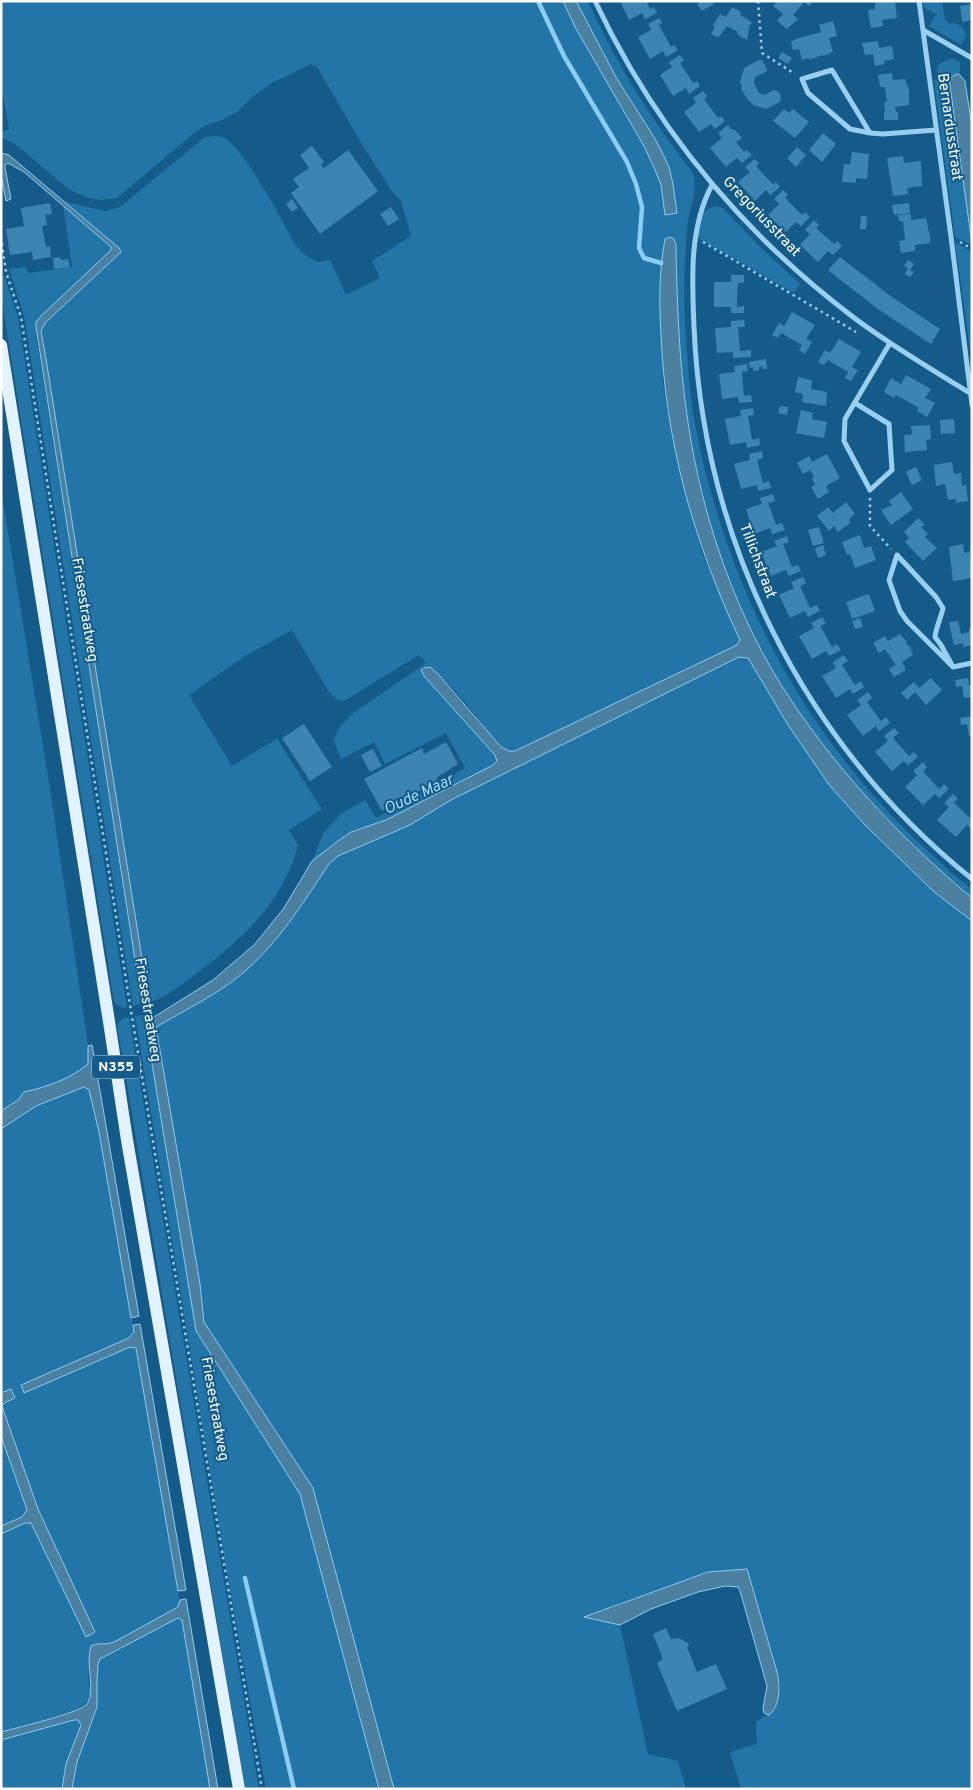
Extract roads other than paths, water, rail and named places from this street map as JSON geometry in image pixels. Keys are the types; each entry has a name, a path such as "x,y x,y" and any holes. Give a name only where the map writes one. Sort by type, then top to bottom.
{"main road":[{"name":"N355","path":"1,345 127,1140 239,1789"}],"street":[{"name":"Gregoriusstraat","path":"595,1 635,78 680,146 742,218 789,265 854,318 970,393"},
{"name":"Bernardusstraat","path":"919,1 972,405"},
{"path":"923,30 972,58"},
{"path":"870,133 832,70 802,79 808,93 850,129 870,133 883,134 936,130"},
{"name":"Tillichstraat","path":"712,185 703,201 697,221 693,297 695,350 705,431 725,512 753,590 796,676 822,717 851,757 914,828 948,860 972,879"},
{"path":"854,403 889,424 892,470 870,490 844,441 845,419 854,403 890,343"},
{"path":"897,555 936,597 943,608 941,618 935,629 935,637 953,667 900,611 889,580 897,555"},
{"path":"953,667 972,663"}],"waterway":[{"path":"538,1 564,56 627,162 636,184 642,207 639,248 644,258 661,263"},
{"path":"245,1578 294,1789"}],"water label":[{"name":"Oude Maar","path":"419,795"}]}
